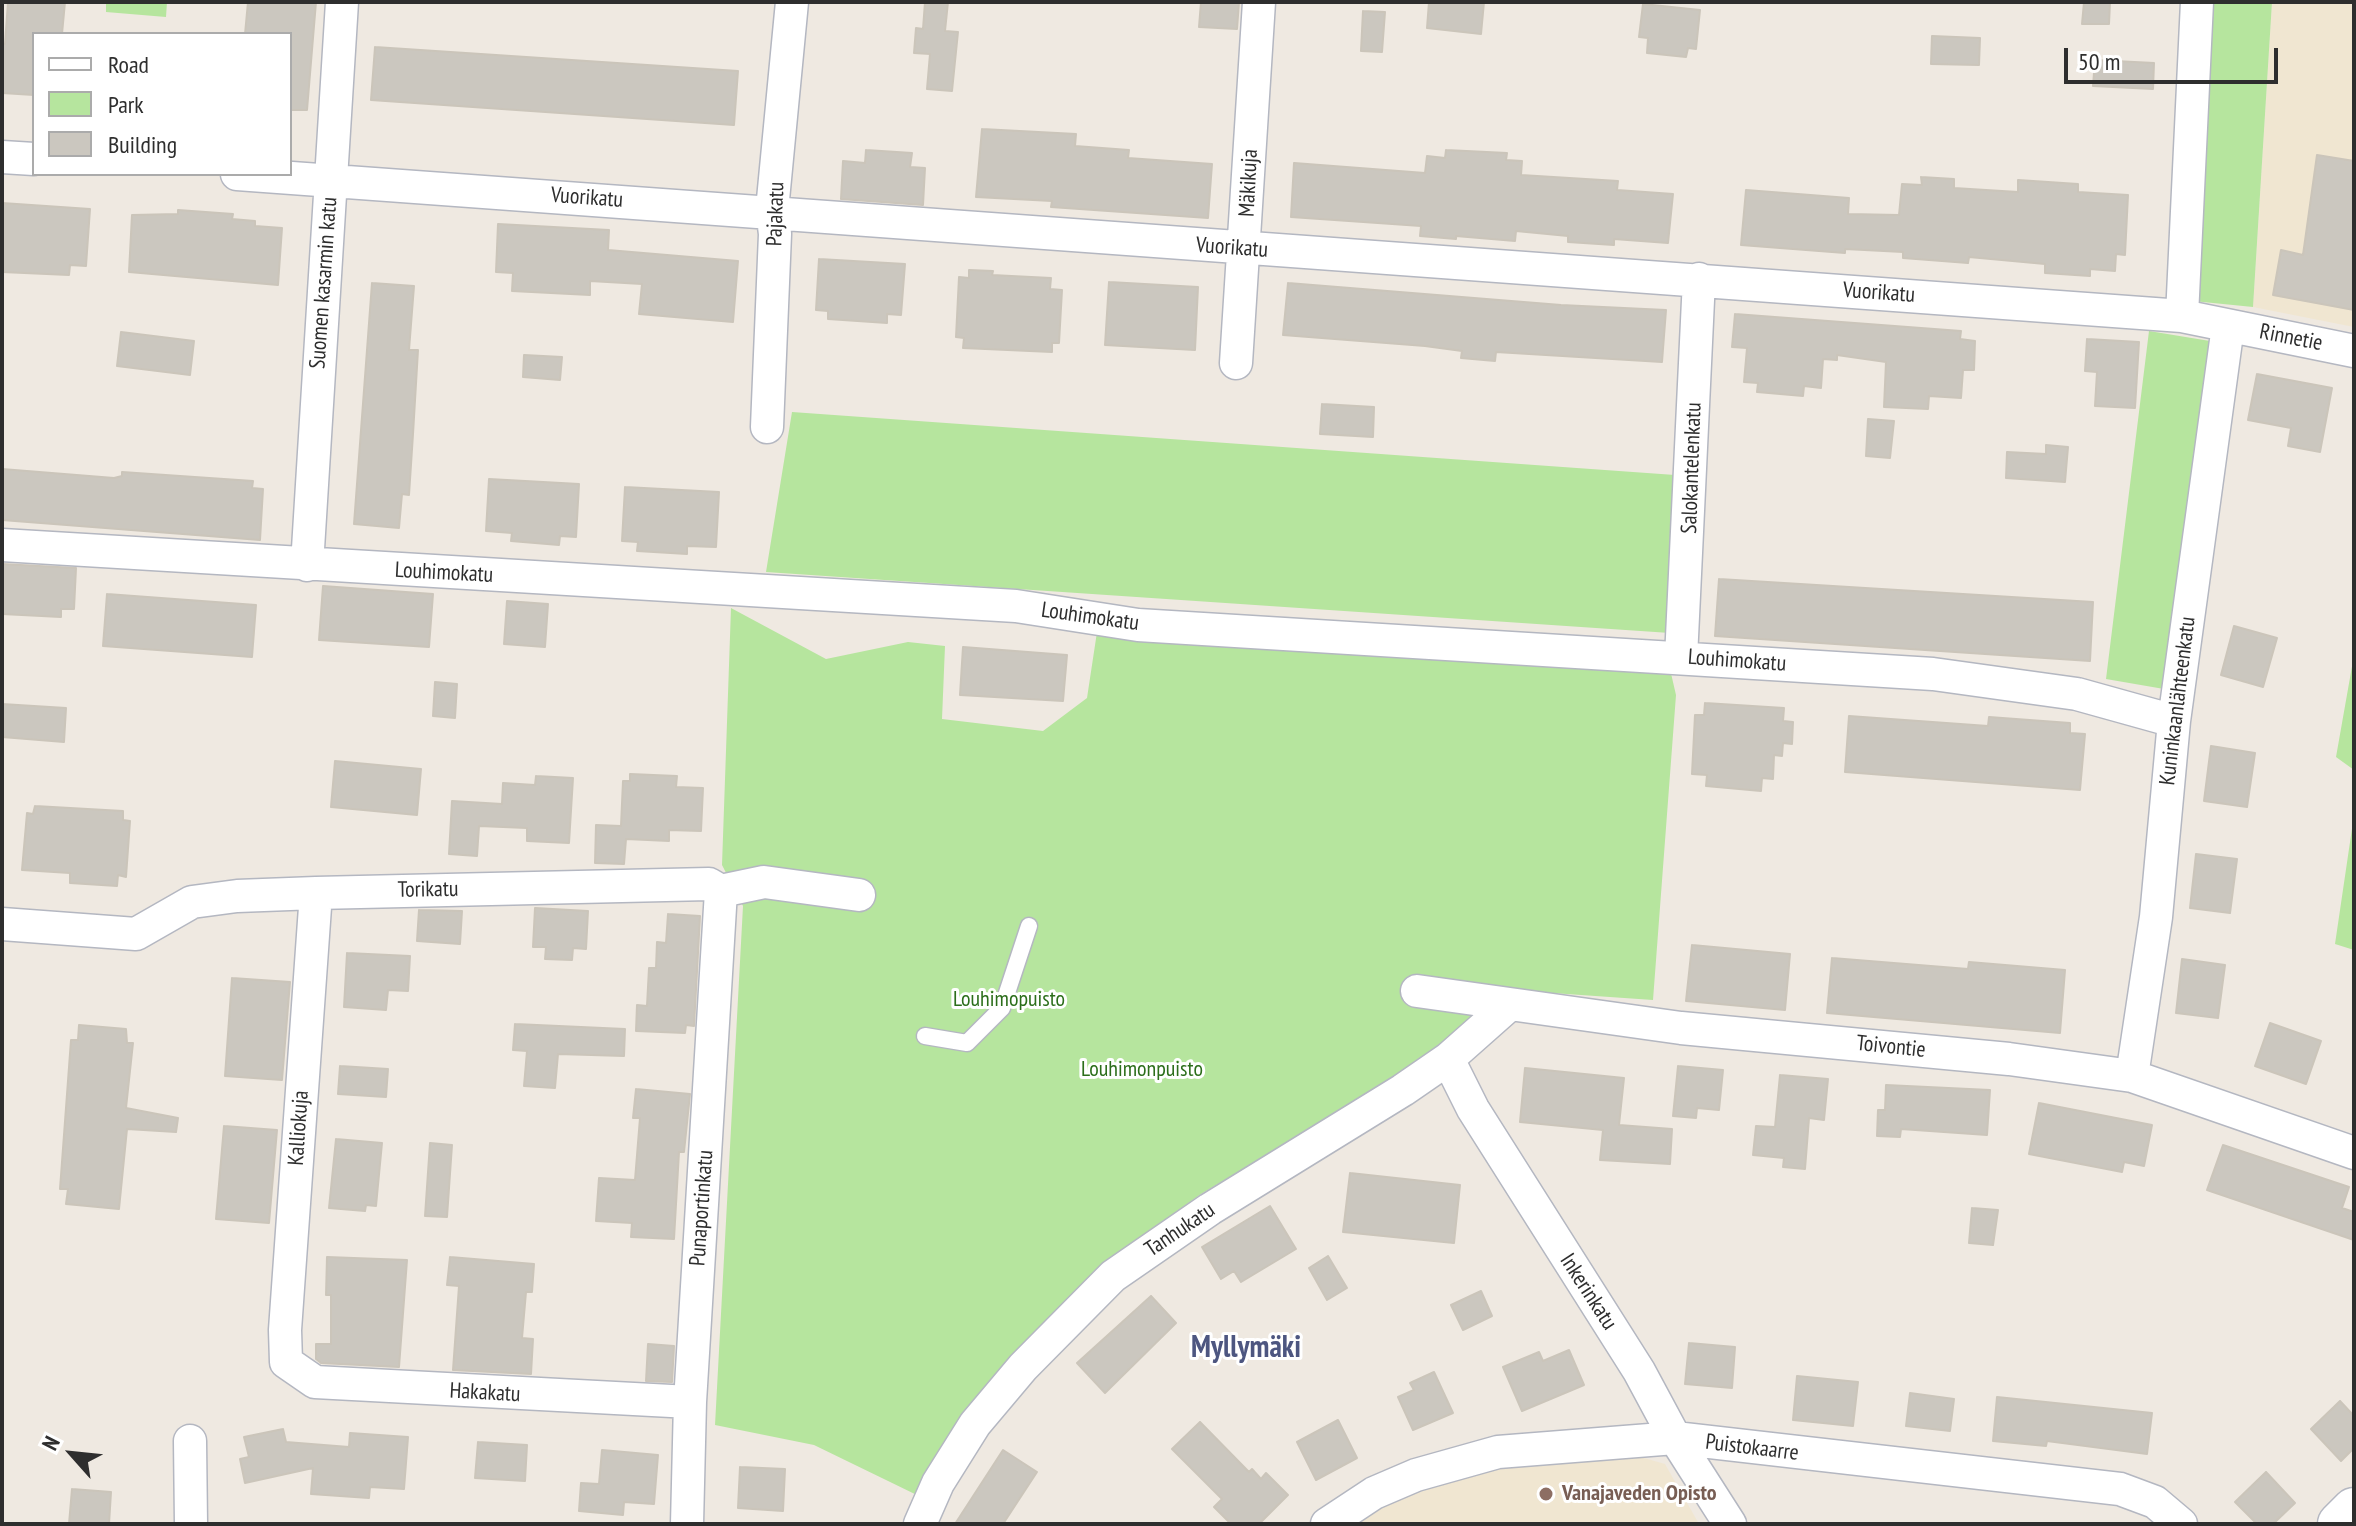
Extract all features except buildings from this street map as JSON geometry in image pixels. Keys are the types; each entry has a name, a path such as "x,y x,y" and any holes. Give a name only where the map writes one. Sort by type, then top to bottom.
{"street":[{"name":"Suomen kasarmin katu","path":"307,565 342,2"},
{"name":"Pajakatu","path":"767,427 775,234 772,210 792,2"},
{"name":"Mäkikuja","path":"1236,363 1246,249 1259,2"},
{"path":"2182,316 2197,2"},
{"path":"2,157 32,159"},
{"name":"Vuorikatu","path":"264,176 772,210 799,216 1246,249 1699,279 2182,316 2228,326"},
{"name":"Salokantelenkatu","path":"1681,658 1699,279"},
{"name":"Rinnetie","path":"2228,326 2354,351"},
{"name":"Kuninkaanlähteenkatu","path":"2132,1076 2156,917 2174,721 2228,326"},
{"name":"Louhimokatu","path":"2,545 1016,606 1138,625 1947,676 2077,694 2174,721"},
{"name":"Torikatu","path":"2,924 136,934 192,902 237,896 316,893 709,884 721,891 764,882 859,895"},
{"name":"Punaportinkatu","path":"687,1524 690,1402 721,891"},
{"name":"Kalliokuja","path":"286,1362 316,893"},
{"name":"Toivontie","path":"1417,991 1681,1028 1966,1054 2132,1076 2354,1153"},
{"name":"Tanhukatu","path":"920,1524 938,1483 975,1424 1023,1367 1113,1276 1210,1209 1448,1059 1509,1005"},
{"name":"Inkerinkatu","path":"1448,1059 1473,1109 1639,1371 1675,1438 1730,1524"},
{"name":"Hakakatu","path":"286,1362 315,1382 690,1402"},
{"name":"Puistokaarre","path":"1327,1524 1388,1487 1498,1452 1675,1438 2120,1489 2155,1502 2181,1524"},
{"path":"190,1441 191,1524"},
{"path":"2340,1524 2354,1510"}],"lane":[{"path":"925,1036 967,1043 1002,1008 1029,926"}],"shaded area":[{"path":"2272,2 2354,2 2354,327 2253,307"},
{"name":"Vanajaveden Opisto","path":"1644,1458 1665,1464 1699,1524 1352,1524 1383,1503 1506,1465"}],"green space":[{"path":"106,2 167,2 166,17 106,12"},
{"path":"2211,2 2272,2 2253,307 2193,301"},
{"path":"2149,331 2210,341 2164,689 2106,679"},
{"path":"792,412 1675,475 1670,633 766,572"},
{"name":"Louhimopuisto","path":"731,608 826,659 908,642 945,646 942,719 1043,731 1087,698 1097,632 1670,669 1676,695 1653,1000 1509,990 1396,1078 1201,1194 1094,1271 923,1498 814,1445 715,1425 743,906 722,865"},
{"path":"2354,655 2354,770 2336,757"},
{"path":"2354,815 2354,950 2335,944"}],"place":[{"name":"Vanajaveden Opisto","path":"1546,1494"}],"district":[{"name":"Myllymäki","path":"1246,1348"}],"park label":[{"name":"Louhimonpuisto","path":"1142,1070"}]}
